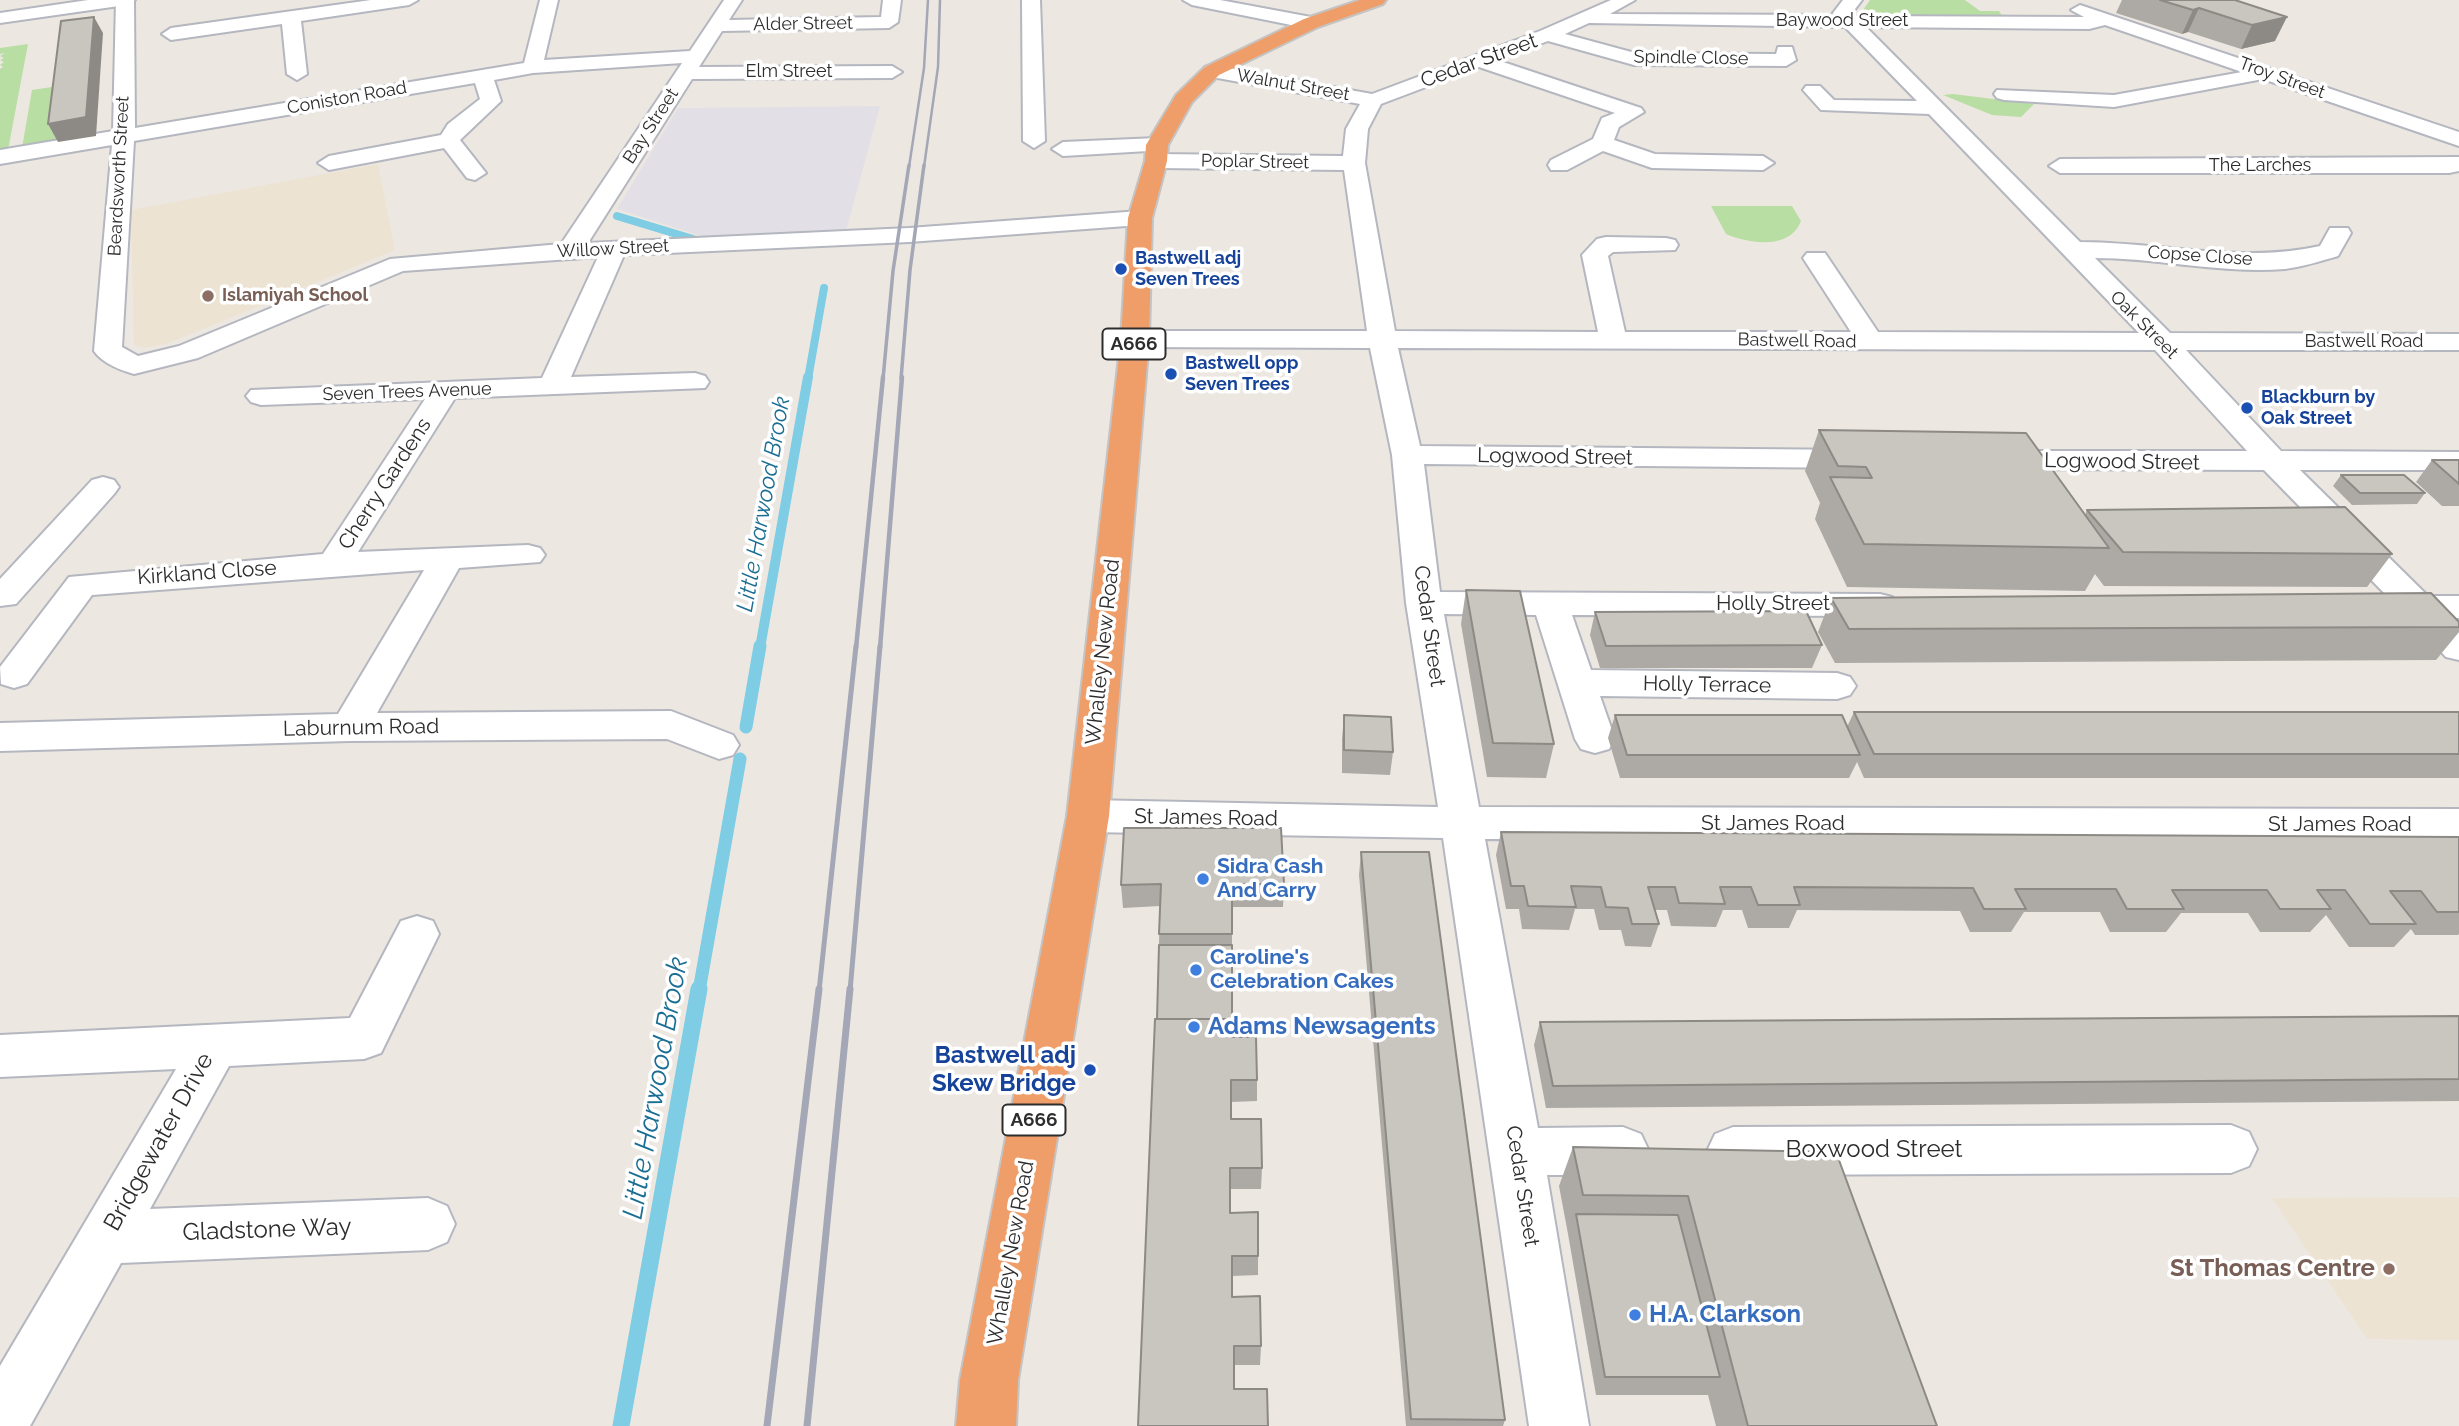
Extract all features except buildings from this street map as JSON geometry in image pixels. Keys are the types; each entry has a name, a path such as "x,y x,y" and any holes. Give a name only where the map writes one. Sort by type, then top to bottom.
{"highway":[{"name":"Whalley New Road","path":"986,1426 989,1380 1087,816 1135,339 1140,219 1157,153 1183,99 1212,71 1238,56 1311,23 1377,0"}],"street":[{"path":"0,18 126,0"},
{"name":"Beardsworth Street","path":"108,351 124,135 126,0"},
{"path":"171,34 409,0"},
{"path":"533,67 549,0"},
{"name":"Bay Street","path":"569,251 733,0"},
{"name":"Alder Street","path":"716,26 889,22 892,0"},
{"path":"1031,0 1034,141"},
{"path":"1192,0 1311,23"},
{"name":"Cedar Street","path":"1559,1426 1517,1152 1424,603 1407,455 1382,338 1354,163 1353,138 1363,111 1374,100 1479,61 1626,0"},
{"name":"Troy Street","path":"2067,0 2080,10 2105,19 2456,136"},
{"name":"Baywood Street","path":"1562,27 1852,11 2089,23 2105,19"},
{"name":"Oak Street","path":"1852,11 1933,107 2070,250 2163,342 2275,463 2459,648"},
{"path":"291,17 297,74"},
{"name":"Spindle Close","path":"1562,27 1634,59 1786,60 1785,51"},
{"path":"1479,61 1634,112 1610,123 1602,142 1559,164"},
{"name":"Coniston Road","path":"0,157 533,67 691,64"},
{"name":"Elm Street","path":"691,64 892,72"},
{"name":"Walnut Street","path":"1212,71 1374,100"},
{"path":"2004,94 2114,101 2264,73"},
{"path":"329,163 449,140 456,129 491,101 482,75"},
{"path":"1813,90 1828,106 1933,107"},
{"path":"449,140 475,173"},
{"path":"1602,142 1652,161 1763,163"},
{"name":"Poplar Street","path":"1063,149 1354,163"},
{"name":"The Larches","path":"2060,166 2459,164"},
{"name":"Willow Street","path":"108,351 134,365 188,352 398,264 615,248 908,235 1140,219"},
{"name":"Copse Close","path":"2070,250 2133,250 2207,260 2286,261 2334,242 2354,263"},
{"path":"1614,339 1595,255 1606,244 1666,245"},
{"path":"552,387 615,248"},
{"path":"1816,258 1871,342"},
{"name":"Bastwell Road","path":"1135,339 2459,342"},
{"name":"Seven Trees Avenue","path":"261,397 695,382"},
{"name":"Cherry Gardens","path":"334,564 445,391"},
{"name":"Logwood Street","path":"1407,455 1894,460"},
{"name":"Logwood Street","path":"1962,460 2275,463 2459,461"},
{"name":"Kirkland Close","path":"2,596 103,487"},
{"name":"Cherry Gardens","path":"334,564 528,555"},
{"path":"350,727 448,558"},
{"name":"Kirkland Close","path":"2,596 81,585 334,564"},
{"path":"14,675 81,585"},
{"name":"Holly Street","path":"1424,603 1910,605"},
{"path":"1550,603 1595,739"},
{"path":"2365,607 2459,607"},
{"name":"Holly Terrace","path":"1577,683 1837,686"},
{"name":"Laburnum Road","path":"0,737 350,727 671,725 719,744"},
{"name":"St James Road","path":"1087,816 1460,824 2459,825"},
{"path":"215,1046 364,1038 417,934"},
{"name":"Bridgewater Drive","path":"0,1056 215,1046"},
{"name":"Bridgewater Drive","path":"0,1422 215,1046"},
{"name":"Boxwood Street","path":"1517,1152 2231,1149"},
{"name":"Gladstone Way","path":"107,1237 428,1224"}],"shaded area":[{"path":"880,106 846,231 707,238 617,209 678,108"},
{"name":"Islamiyah School","path":"378,164 395,250 169,343 145,348 134,345 131,210"},
{"name":"St Thomas Centre","path":"2459,1197 2459,1340 2367,1339 2272,1198"}],"green space":[{"path":"1870,0 1965,0 1980,11 1999,11 2003,17 1859,16"},
{"path":"28,44 8,150 0,151 0,69 3,67 0,65 4,62 0,60 4,58 0,56 5,53 0,54 0,48"},
{"path":"65,85 64,95 50,98 63,100 49,104 63,103 49,108 58,142 22,148 32,90"},
{"path":"1943,95 2034,104 2021,117 1992,115"},
{"path":"1711,206 1792,206 1801,221 1788,237 1757,242 1726,234"}],"waterway":[{"name":"Little Harwood Brook","path":"617,216 693,239"},
{"name":"Little Harwood Brook","path":"808,379 824,288"},
{"name":"Little Harwood Brook","path":"760,648 808,377"},
{"name":"Little Harwood Brook","path":"746,727 760,646"},
{"name":"Little Harwood Brook","path":"699,991 740,759"},
{"name":"Little Harwood Brook","path":"621,1426 699,989"}],"railway":[{"path":"909,167 924,68 928,0"},
{"path":"924,167 938,67 940,0"},
{"path":"883,379 893,271 909,165"},
{"path":"901,379 910,270 924,165"},
{"path":"856,648 883,377"},
{"path":"880,648 902,377"},
{"path":"819,991 856,646"},
{"path":"850,991 880,646"},
{"path":"767,1426 819,989"},
{"path":"807,1426 850,989"}],"place":[{"name":"Bastwell adj Seven Trees","path":"1121,269"},
{"name":"Islamiyah School","path":"208,296"},
{"name":"Bastwell opp Seven Trees","path":"1171,374"},
{"name":"Blackburn by Oak Street","path":"2247,408"},
{"name":"Sidra Cash And Carry","path":"1203,879"},
{"name":"Caroline's Celebration Cakes","path":"1196,970"},
{"name":"Adams Newsagents","path":"1194,1027"},
{"name":"Bastwell adj Skew Bridge","path":"1090,1070"},
{"name":"St Thomas Centre","path":"2389,1269"},
{"name":"H.A. Clarkson","path":"1635,1315"}]}
